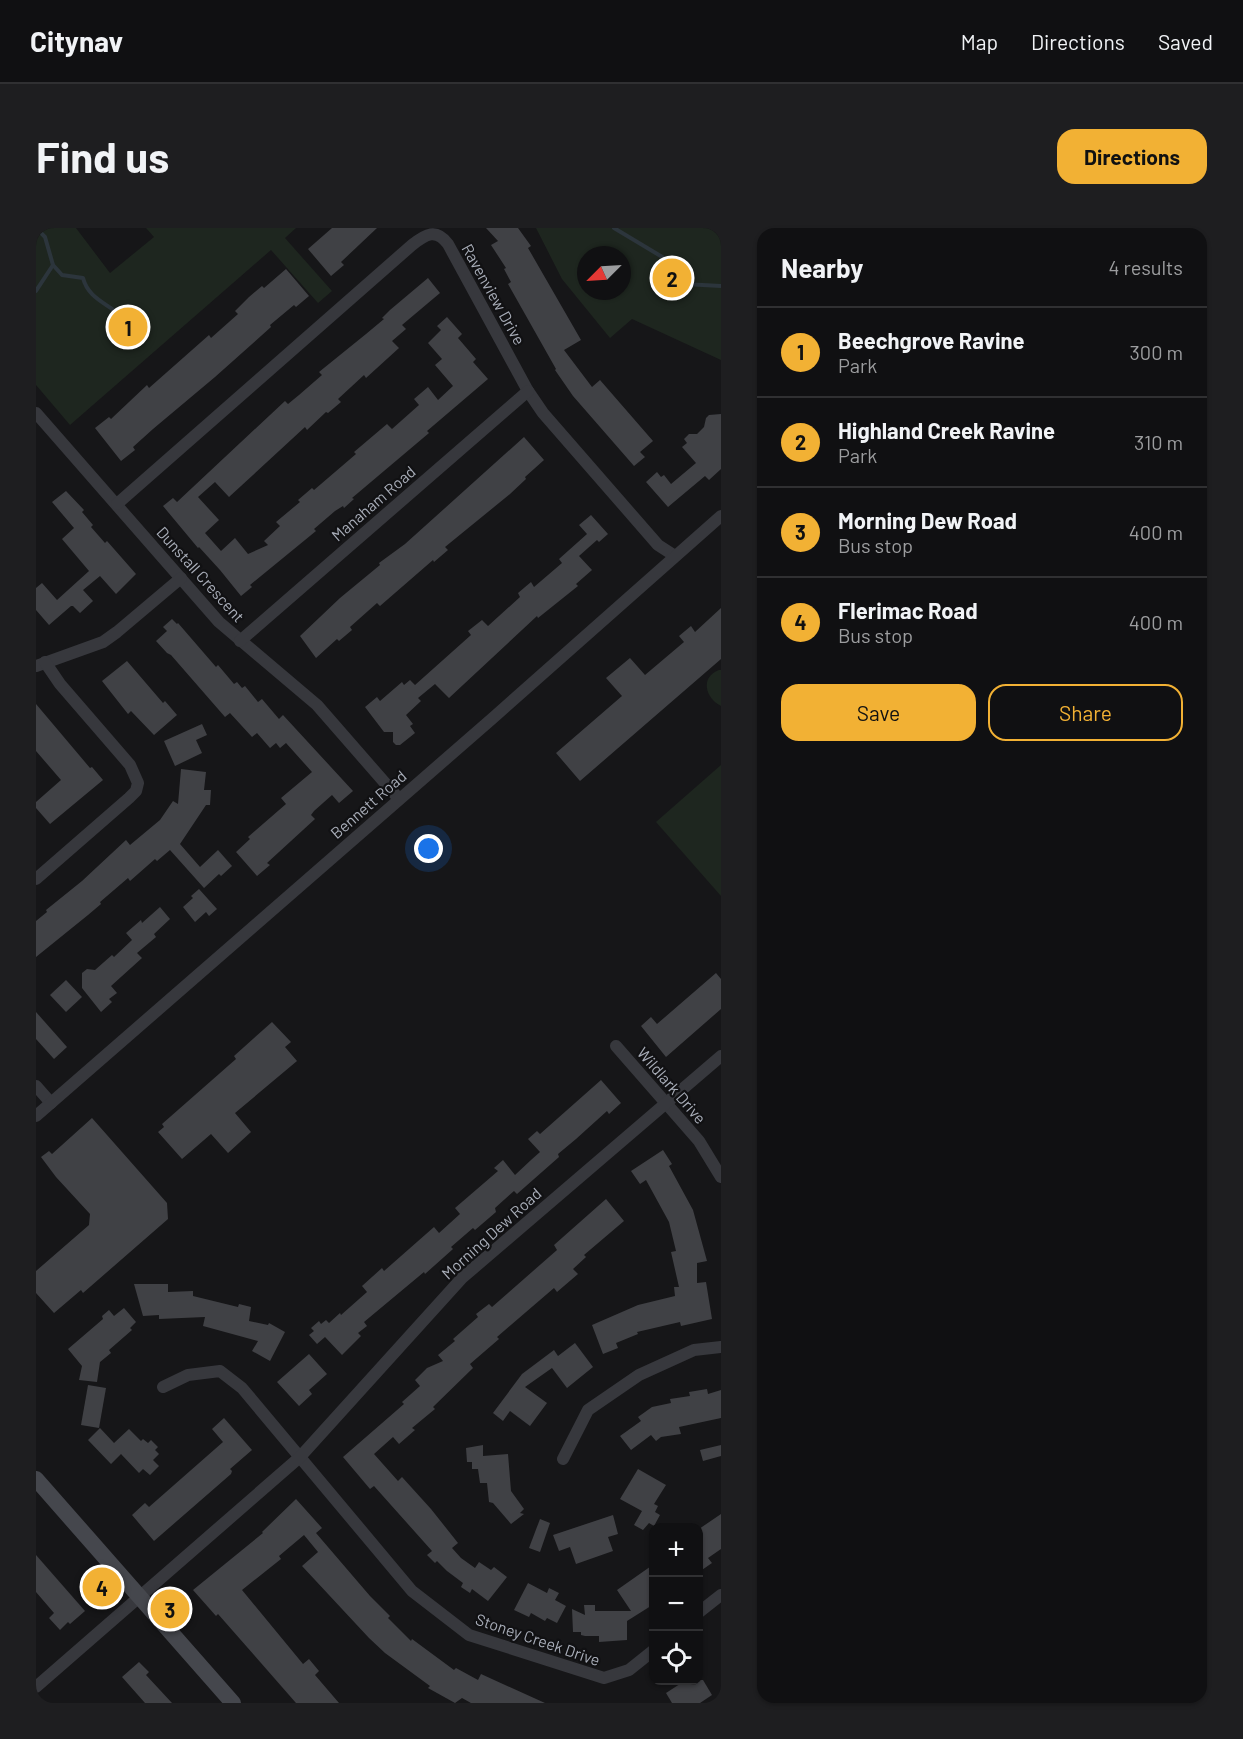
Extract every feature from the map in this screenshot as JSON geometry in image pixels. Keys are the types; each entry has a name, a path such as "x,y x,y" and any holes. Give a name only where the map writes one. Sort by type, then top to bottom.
{"main road":[{"path":"36,1479 233,1703"}],"street":[{"name":"Ravenview Drive","path":"117,504 412,244 428,234 435,233 442,236 448,244 528,391 543,413 658,545 675,556"},
{"name":"Manaham Road","path":"240,641 528,391"},
{"name":"Dunstall Crescent","path":"36,413 219,622 318,705 399,799"},
{"name":"Bennett Road","path":"36,1116 721,516"},
{"path":"36,879 129,798 136,791 138,783 130,765 41,664 103,642 181,578"},
{"name":"Wildlark Drive","path":"616,1046 699,1141 721,1177"},
{"name":"Morning Dew Road","path":"36,1687 300,1457 462,1278 721,1056"},
{"path":"36,1086 51,1102"},
{"path":"563,1459 588,1410 639,1375 694,1350 721,1347"},
{"name":"Stoney Creek Drive","path":"163,1387 188,1375 219,1371 242,1388 412,1591 469,1635 604,1678 629,1670 649,1654"},
{"path":"703,1610 721,1595"}],"shaded area":[{"path":"36,228 76,228 110,273 154,237 146,228 296,228 285,238 332,291 318,303 271,250 70,425 36,385"},
{"path":"536,228 721,228 721,360 632,319 610,338 579,300 631,300 631,246 577,246 577,297 562,279"},
{"path":"721,670 721,706 711,698 707,688 709,677"},
{"path":"721,765 721,896 656,822"}],"building":[{"path":"332,228 377,228 341,262 344,265 331,276 308,249"},
{"path":"486,228 518,228 531,246 528,248 581,340 564,350 592,387 600,380 653,441 640,452 645,457 634,466 573,396 555,370 508,284 511,282 504,269 506,268 491,245 498,241"},
{"path":"286,269 309,296 270,325 271,327 215,377 133,447 135,450 121,461 95,428 109,417 111,419 147,385 149,388 209,335 211,338 238,314 235,311 249,297 262,286 264,288"},
{"path":"428,278 440,293 402,325 406,329 392,341 399,348 366,378 364,375 338,399 341,402 328,413 326,412 307,430 305,427 229,497 215,482 198,497 219,520 205,533 221,551 235,538 248,554 268,545 264,541 280,526 276,522 300,502 298,500 312,488 314,490 387,424 392,429 419,405 414,399 428,387 438,400 453,386 435,365 442,359 428,343 441,330 437,326 447,317 462,334 458,338 476,359 473,362 488,379 352,498 354,499 344,508 343,506 335,511 314,529 316,531 250,585 252,587 241,596 163,506 173,498 177,502 285,401 288,404 299,395 322,375 319,372 384,319 382,318 390,310"},
{"path":"721,414 721,469 709,480 705,476 668,507 646,482 657,472 661,477 664,475 671,484 696,463 682,447 687,443 684,439 689,434 697,434 704,427 709,415"},
{"path":"524,437 544,460 510,494 445,547 448,550 434,562 433,560 380,606 377,603 350,627 352,630 339,641 337,639 316,658 300,636 340,598 380,565 379,563 405,544"},
{"path":"66,491 84,510 82,512 93,525 91,527 105,543 107,541 136,574 116,594 100,576 83,590 93,601 80,613 71,606 49,625 36,610 36,588 42,583 57,600 89,571 62,539 74,528 52,502"},
{"path":"591,515 608,534 599,542 597,540 579,556 592,570 576,584 578,586 538,618 537,616 449,698 435,684 418,698 421,701 406,715 413,724 410,726 415,733 400,745 396,745 393,742 393,732 384,732 365,707 377,697 380,701 402,682 404,685 410,680 415,685 471,635 468,631 482,620 488,626 520,597 518,593 531,582 534,587 562,563 559,559 587,534 579,525"},
{"path":"721,608 721,659 580,781 556,753 622,696 606,678 630,658 645,675 684,642 679,636 691,626 695,632"},
{"path":"172,619 234,684 237,682 242,688 245,686 258,702 262,699 279,719 283,715 353,791 339,803 332,795 311,815 315,819 267,863 270,865 257,876 236,852 250,839 248,837 286,804 281,798 312,772 286,743 280,748 276,743 270,748 257,733 252,737 230,713 225,717 156,641 167,631 163,627"},
{"path":"127,661 163,703 165,701 177,715 154,735 131,711 128,714 102,681"},
{"path":"36,704 90,768 92,767 103,780 50,824 36,808 36,802 61,780 36,751"},
{"path":"202,724 207,735 196,740 202,753 175,766 164,741"},
{"path":"181,769 206,772 204,790 211,790 210,805 206,805 180,844 200,867 218,850 232,866 204,888 170,850 157,861 155,859 130,881 128,878 100,902 101,904 36,957 36,921 126,840 130,845 160,820 173,801 178,804"},
{"path":"199,889 217,909 209,916 206,912 195,922 183,907"},
{"path":"160,907 170,919 154,934 156,937 137,953 142,958 111,986 117,993 109,999 112,1002 101,1012 82,988 82,973 87,969 95,970 112,955 114,957 132,940 126,933"},
{"path":"716,973 721,979 721,1009 666,1057 641,1026 651,1017 657,1024"},
{"path":"66,980 82,997 66,1012 50,995"},
{"path":"36,1012 67,1047 54,1059 36,1039"},
{"path":"272,1022 291,1042 285,1047 297,1061 235,1113 251,1132 228,1153 211,1134 182,1159 158,1132 164,1127 162,1124 236,1059 234,1056"},
{"path":"601,1080 621,1103 609,1114 607,1111 517,1194 514,1191 495,1208 496,1212 451,1247 453,1249 425,1274 424,1272 364,1322 367,1326 358,1333 361,1336 342,1355 325,1337 317,1344 309,1335 314,1331 311,1328 319,1321 321,1324 326,1320 329,1323 340,1313 341,1315 367,1292 362,1286 382,1268 384,1271 434,1227 439,1233 460,1214 455,1208 498,1171 494,1168 503,1160 515,1175 540,1152 528,1139 537,1131 540,1134"},
{"path":"92,1118 167,1203 168,1219 83,1293 81,1290 54,1313 36,1293 36,1271 89,1225 90,1214 41,1157 49,1151 52,1154"},
{"path":"663,1150 693,1210 707,1261 697,1263 697,1283 706,1282 712,1319 681,1326 680,1322 637,1332 638,1334 616,1343 618,1348 603,1354 592,1325 638,1305 675,1296 674,1287 679,1287 671,1252 676,1251 669,1222 646,1180 640,1184 631,1171"},
{"path":"606,1199 624,1221 584,1255 586,1257 573,1269 578,1274 557,1292 554,1288 497,1337 499,1339 470,1364 473,1368 433,1407 435,1409 412,1428 415,1430 399,1444 393,1437 374,1454 398,1481 402,1477 431,1509 458,1543 452,1548 461,1558 475,1568 479,1562 491,1570 494,1567 507,1577 488,1601 472,1589 470,1593 461,1587 463,1583 437,1561 435,1563 427,1555 432,1551 374,1486 370,1489 343,1457 404,1404 402,1402 420,1386 415,1380 427,1368 443,1361 438,1355 478,1317 476,1314 489,1304 492,1307 557,1250 554,1245"},
{"path":"134,1284 168,1284 168,1292 193,1291 193,1296 238,1307 239,1304 251,1307 249,1321 268,1325 269,1323 285,1332 270,1361 252,1351 258,1341 203,1326 205,1317 159,1319 159,1315 143,1316"},
{"path":"124,1308 136,1322 130,1328 132,1330 109,1350 111,1353 100,1362 97,1382 79,1380 82,1366 68,1349 103,1319 102,1316 109,1310 114,1316"},
{"path":"575,1343 593,1367 567,1388 552,1368 525,1387 547,1403 530,1426 510,1411 503,1421 493,1413 522,1374 554,1350 558,1356"},
{"path":"309,1354 327,1374 309,1390 312,1394 299,1406 277,1382"},
{"path":"88,1385 106,1388 99,1428 81,1425"},
{"path":"707,1389 708,1394 721,1390 721,1418 679,1427 681,1434 661,1437 656,1441 651,1435 631,1450 620,1436 641,1421 638,1417 652,1407 671,1403 670,1399 690,1396 689,1392"},
{"path":"224,1418 252,1450 230,1469 231,1474 154,1541 132,1515 145,1503 149,1507 223,1442 212,1429"},
{"path":"100,1428 114,1443 129,1429 141,1441 143,1439 148,1443 151,1440 158,1447 155,1450 159,1454 153,1460 159,1466 150,1475 143,1469 139,1473 121,1454 111,1464 88,1440"},
{"path":"483,1445 483,1456 508,1454 511,1491 524,1509 520,1513 524,1514 511,1524 493,1503 489,1502 487,1483 480,1483 478,1469 472,1469 472,1462 467,1462 466,1448"},
{"path":"721,1445 721,1456 703,1461 700,1450"},
{"path":"638,1469 666,1485 654,1504 658,1506 655,1512 660,1515 656,1523 649,1523 643,1530 634,1525 642,1511 620,1499"},
{"path":"296,1499 322,1528 316,1533 390,1616 388,1618 411,1641 412,1639 454,1670 456,1668 478,1680 481,1674 545,1703 471,1703 462,1698 455,1703 428,1688 430,1686 385,1653 369,1638 302,1566 318,1552 304,1535 279,1556 281,1559 242,1590 303,1664 309,1659 319,1671 315,1675 339,1703 296,1703 218,1614 216,1616 193,1590 263,1533"},
{"path":"721,1514 721,1549 708,1558 712,1563 703,1569 703,1526"},
{"path":"613,1515 618,1534 608,1537 613,1551 576,1564 570,1547 559,1551 553,1535"},
{"path":"540,1519 550,1523 540,1552 529,1548"},
{"path":"36,1555 85,1611 60,1630 49,1618 54,1613 36,1592"},
{"path":"649,1568 649,1607 627,1621 627,1640 599,1642 599,1636 585,1636 581,1635 581,1632 573,1632 572,1609 585,1615 584,1605 595,1605 595,1611 631,1611 617,1590"},
{"path":"528,1583 547,1593 549,1588 559,1593 555,1600 566,1606 557,1623 547,1618 545,1621 531,1613 529,1617 514,1610"},
{"path":"139,1662 149,1672 146,1675 172,1703 145,1703 122,1677"},
{"path":"703,1680 712,1695 700,1703 672,1703 666,1693 678,1685 703,1685"}],"waterway":[{"path":"36,228 45,237 53,265 36,291"},
{"path":"614,228 664,258 684,284 721,286"},
{"path":"53,265 62,275 83,278 85,285 93,295 119,314 133,311 145,320 142,325"}],"place":[{"name":"Highland Creek Ravine","path":"672,278"},
{"name":"Beechgrove Ravine","path":"128,327"},
{"name":"Flerimac Road","path":"102,1587"},
{"name":"Morning Dew Road","path":"170,1609"}]}
